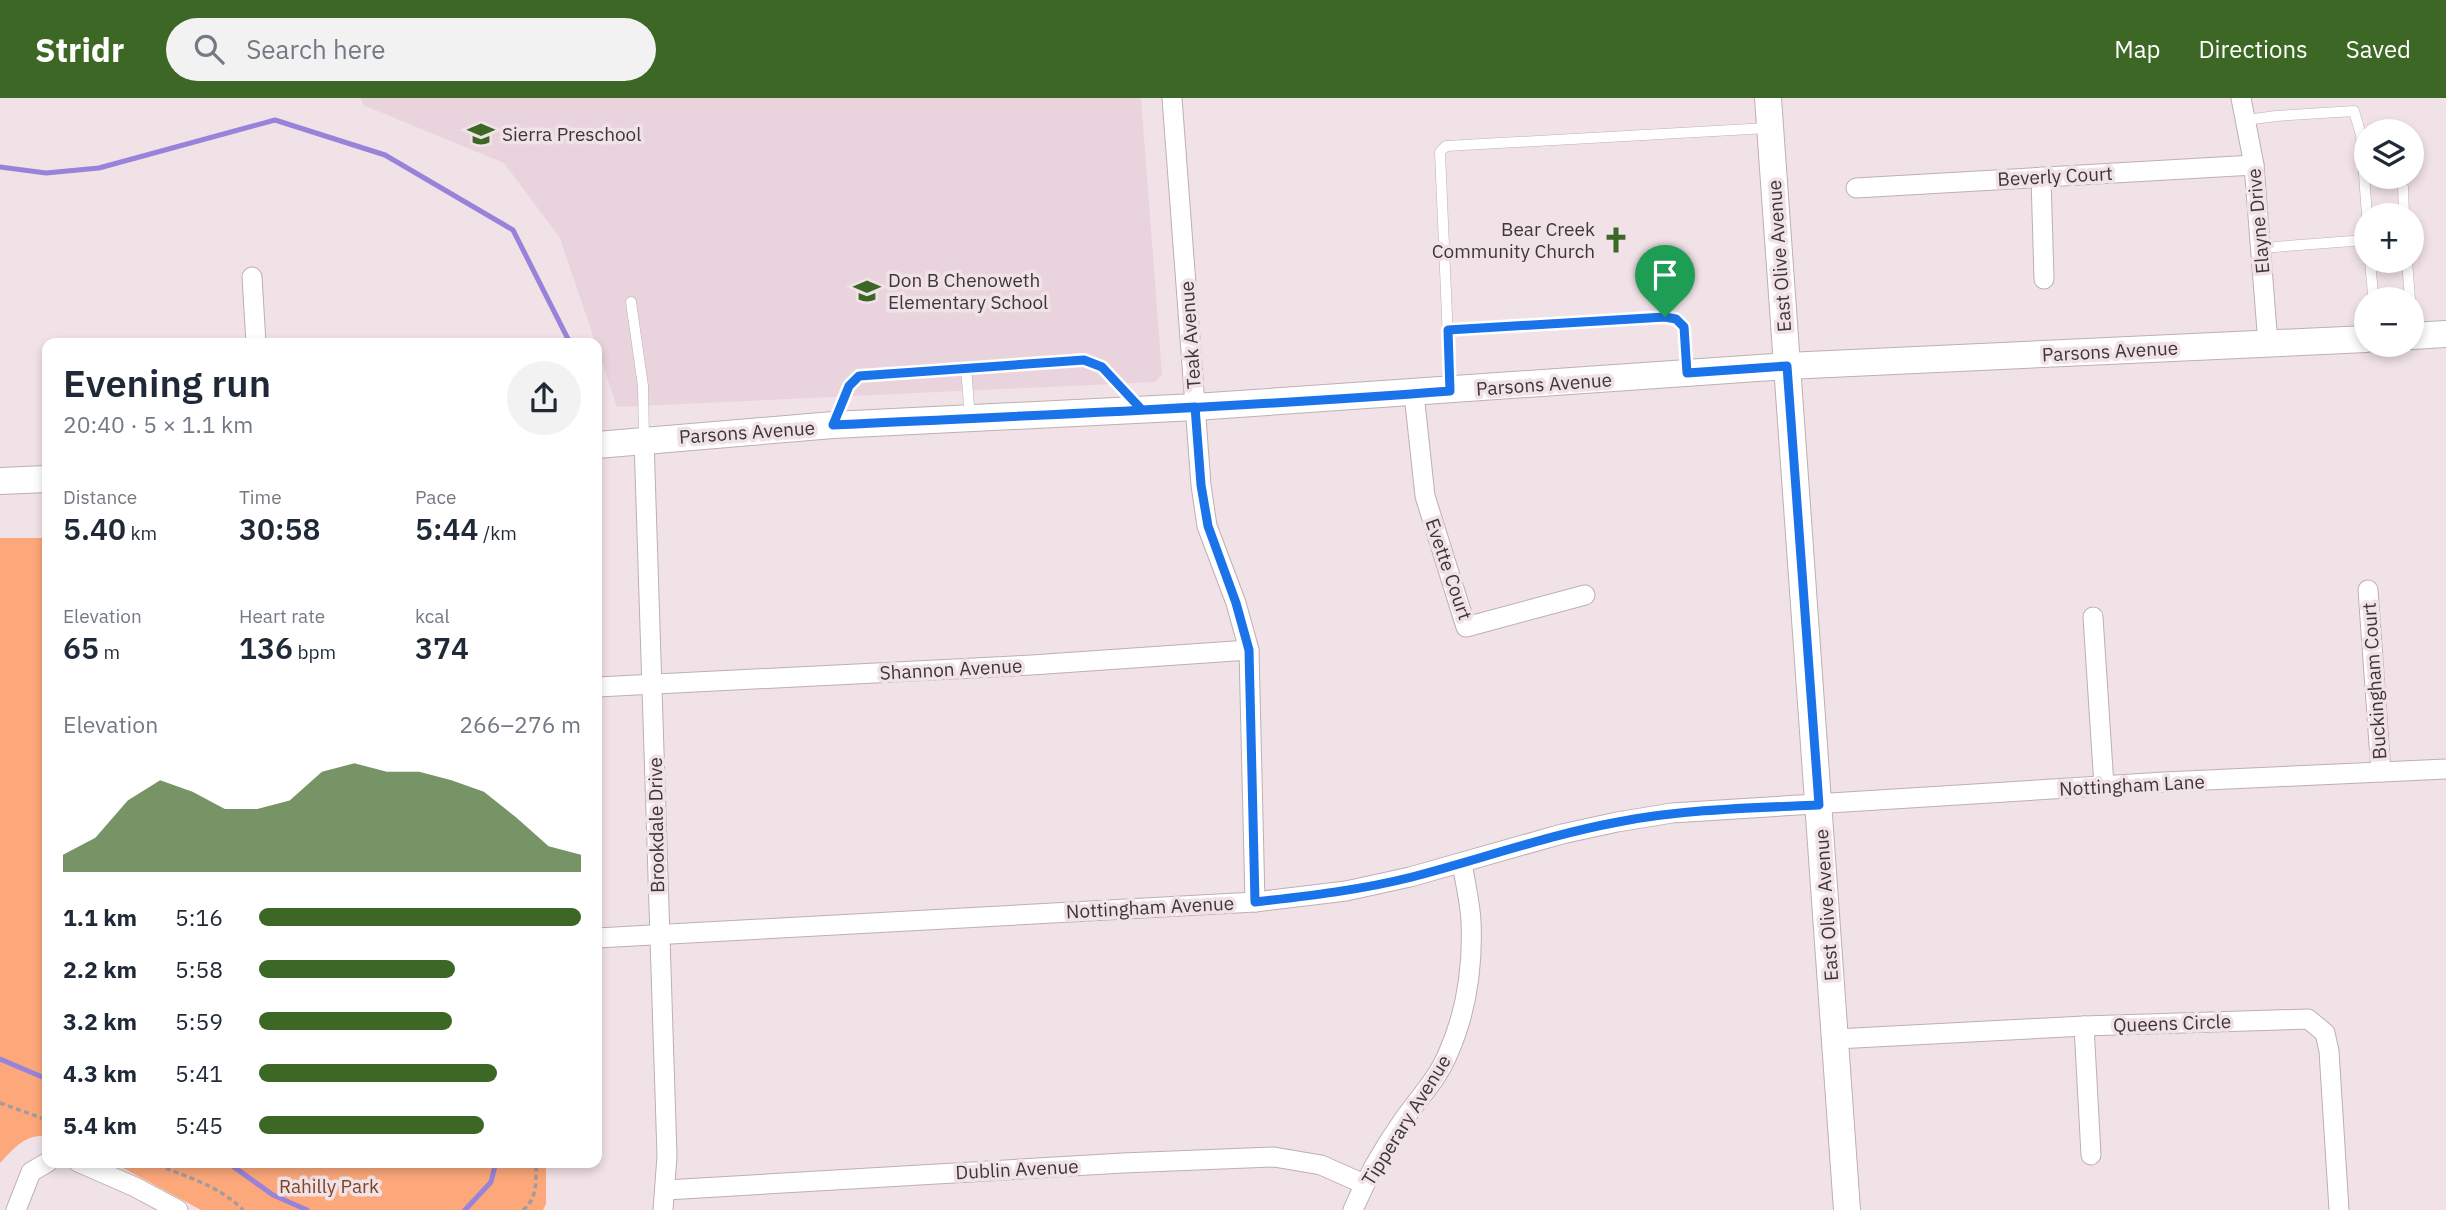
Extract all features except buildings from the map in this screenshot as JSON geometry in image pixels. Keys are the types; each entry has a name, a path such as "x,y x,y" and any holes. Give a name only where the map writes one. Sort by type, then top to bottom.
{"street":[{"name":"Teak Avenue","path":"1172,98 1201,485 1208,526 1236,603 1249,650 1255,902"},
{"name":"East Olive Avenue","path":"1768,98 1847,1210"},
{"name":"Elayne Drive","path":"2241,98 2254,165 2268,344"},
{"name":"Beverly Court","path":"1856,188 2254,165"},
{"path":"2041,177 2044,279"},
{"path":"252,277 256,338"},
{"path":"2424,335 2446,334"},
{"name":"Parsons Avenue","path":"602,444 833,425 1414,394 1787,366 2354,340"},
{"name":"Evette Court","path":"1414,394 1425,496 1465,627 1585,595"},
{"name":"Brookdale Drive","path":"644,440 667,1156 663,1210"},
{"path":"0,481 42,479"},
{"name":"Buckingham Court","path":"2368,590 2381,772"},
{"path":"2093,617 2105,786"},
{"name":"Shannon Avenue","path":"602,687 1032,665 1249,650"},
{"name":"Nottingham Lane","path":"1819,805 2105,786 2446,769"},
{"name":"Nottingham Avenue","path":"602,938 1255,902 1346,891 1617,822 1672,813 1819,805"},
{"name":"Tipperary Avenue","path":"1353,1210 1364,1184 1403,1120 1447,1058 1461,1017 1471,961 1471,919 1462,863"},
{"name":"Queens Circle","path":"1836,1039 2308,1018 2325,1033 2329,1051 2339,1210"},
{"path":"2084,1026 2091,1155"},
{"name":"Dublin Avenue","path":"666,1190 1123,1163 1274,1157 1321,1165 1364,1184"},
{"path":"16,1209 31,1172 42,1166"},
{"path":"93,1168 178,1210"}],"lane":[{"path":"2246,120 2354,111 2361,135 2366,203"},
{"path":"1450,391 1440,152 1446,146 1770,128"},
{"path":"2261,248 2354,241"},
{"path":"631,302 643,386 644,440"},
{"path":"1448,330 1665,317 1676,319 1684,327 1687,373"},
{"path":"833,425 849,386 859,376 1084,360 1102,367 1142,410"},
{"path":"966,369 970,419"}],"path":[{"path":"0,1103 42,1118"},
{"path":"165,1168 208,1185 233,1200 243,1210"},
{"path":"523,1210 537,1188 536,1168"}],"shaded area":[{"name":"Don B Chenoweth Elementary School","path":"361,98 1141,98 1162,374 1155,382 617,407 602,363 602,338 594,338 560,238 504,163 363,105"}],"green space":[{"path":"0,538 42,538 42,1136 26,1140 0,1163"},
{"name":"Rahilly Park","path":"123,1168 546,1168 546,1204 543,1210 201,1210"}],"waterway":[{"path":"0,167 46,173 99,168 275,120 385,155 513,230 567,338"},
{"path":"0,1059 42,1077"},
{"path":"235,1168 273,1195 307,1210"},
{"path":"465,1210 491,1182 494,1168"}],"place":[{"name":"Sierra Preschool","path":"481,134"},
{"name":"Bear Creek Community Church","path":"1616,240"},
{"name":"Don B Chenoweth Elementary School","path":"867,291"}],"route":[{"path":"1665,317 1448,330 1450,391 1195,407 970,419 833,425 849,386 859,376 1084,360 1102,367 1142,410 1195,407 1201,485 1208,526 1236,603 1249,650 1255,902 1346,891 1410,877 1562,834 1617,822 1672,813 1819,805 1787,366 1687,373 1684,327 1676,319 1665,317"}]}
